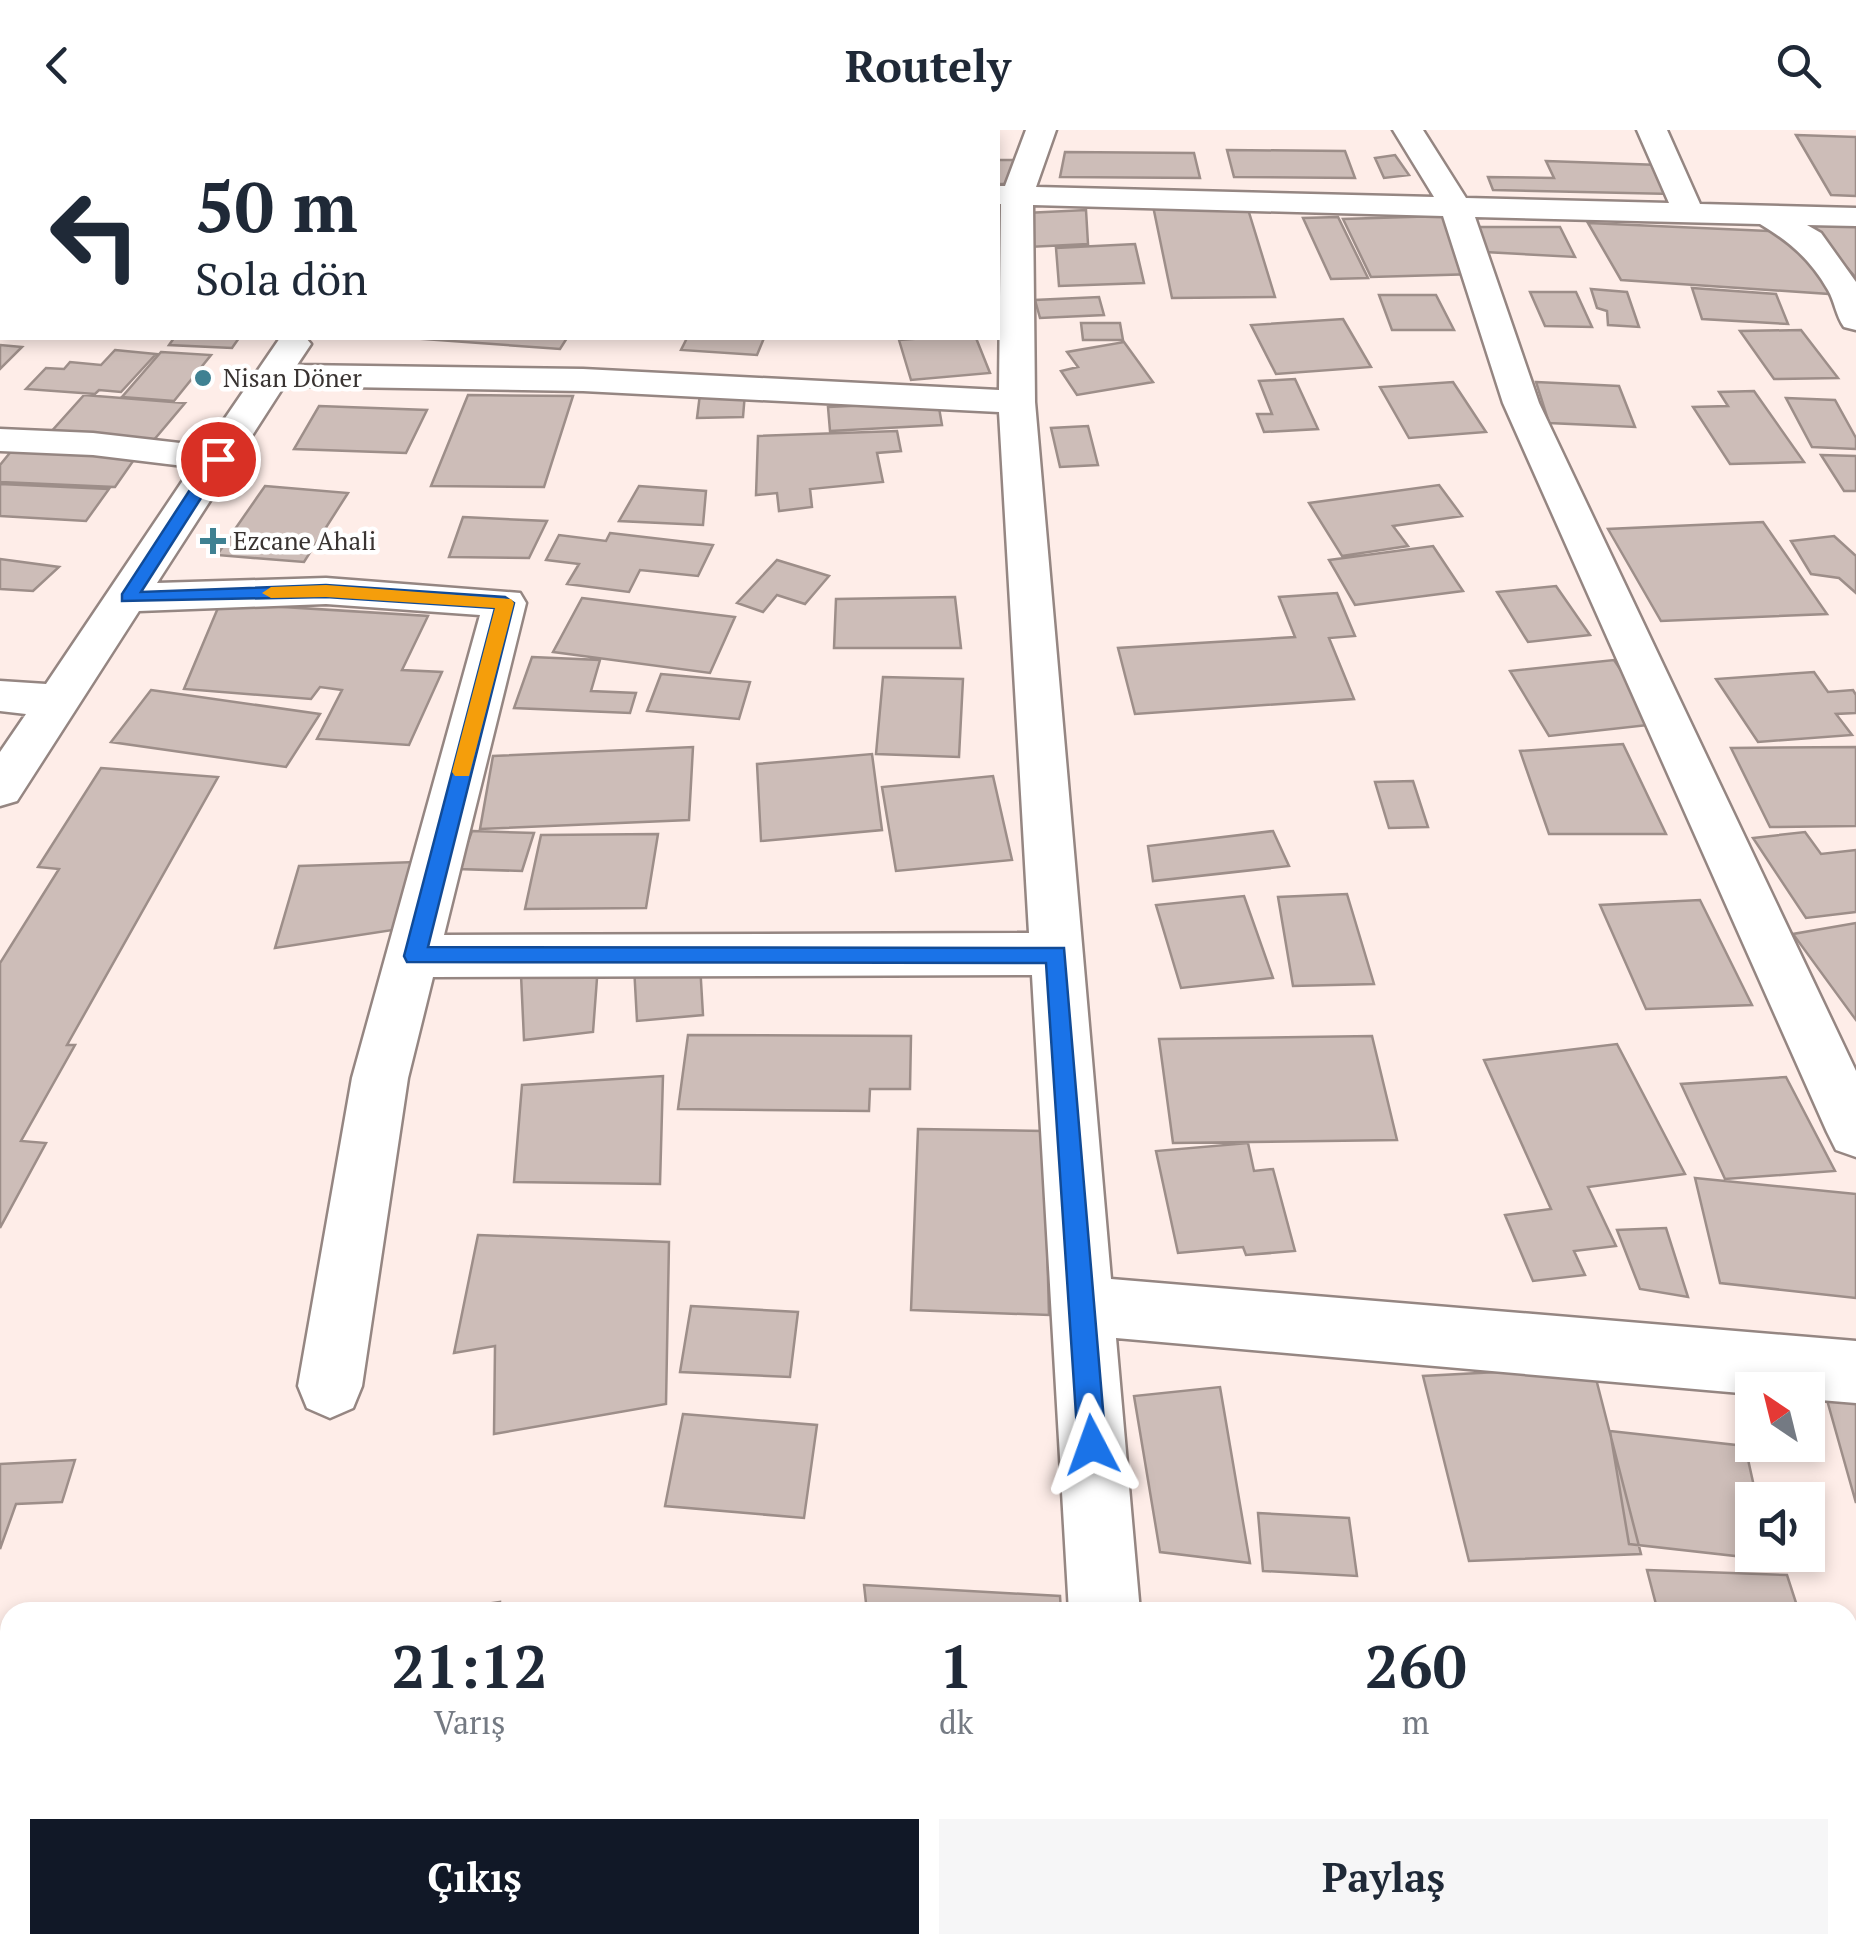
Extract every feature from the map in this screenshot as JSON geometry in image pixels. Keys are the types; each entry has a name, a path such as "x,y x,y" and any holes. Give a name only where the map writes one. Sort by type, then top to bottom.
{"street":[{"path":"1041,130 1007,196 1017,402 1103,1602"},
{"path":"1408,130 1456,206 1521,403 1856,1132"},
{"path":"1652,130 1689,213"},
{"path":"1007,196 1856,217"},
{"path":"1768,215 1810,240 1848,292 1856,320"},
{"path":"0,789 61,702 296,340"},
{"path":"272,375 586,366 1017,402"},
{"path":"0,440 93,444 218,459"},
{"path":"128,598 326,591 505,603 380,1078 330,1386"},
{"path":"0,696 61,702"},
{"path":"415,956 1057,954"},
{"path":"1082,1306 1856,1372"}],"building":[{"path":"1796,135 1856,137 1856,196 1831,195"},
{"path":"1227,150 1345,151 1355,178 1234,177"},
{"path":"1065,152 1194,153 1200,178 1060,177"},
{"path":"1395,155 1409,175 1384,178 1375,158"},
{"path":"1000,160 1016,160 1014,184 1000,184"},
{"path":"1546,161 1660,165 1672,194 1493,190 1488,177 1554,178"},
{"path":"1153,206 1247,206 1275,297 1172,298"},
{"path":"1086,210 1088,244 1028,247 1026,213"},
{"path":"1442,216 1476,274 1371,277 1343,219"},
{"path":"1338,217 1368,278 1331,279 1303,218"},
{"path":"1588,223 1791,232 1830,294 1621,280"},
{"path":"1856,224 1856,278 1810,225"},
{"path":"1476,227 1560,227 1575,257 1485,252"},
{"path":"1135,244 1144,283 1059,286 1056,248"},
{"path":"1692,288 1776,294 1788,324 1702,319"},
{"path":"1591,289 1627,292 1639,327 1608,325 1607,311 1597,308"},
{"path":"1530,292 1576,292 1592,327 1545,326"},
{"path":"1379,295 1436,295 1454,330 1392,330"},
{"path":"1099,297 1104,315 1040,318 1035,300"},
{"path":"1343,319 1371,367 1276,374 1251,325"},
{"path":"1081,323 1120,323 1123,340 1083,340"},
{"path":"1801,330 1838,378 1774,379 1740,331"},
{"path":"173,340 238,340 232,348 169,345"},
{"path":"437,340 566,340 560,349"},
{"path":"686,340 763,340 757,355 681,350"},
{"path":"899,340 977,340 990,373 911,380"},
{"path":"1124,342 1153,382 1077,395 1061,371 1078,367 1067,352"},
{"path":"0,345 22,347 0,369"},
{"path":"115,350 156,354 121,392 26,389 46,368 64,369 70,362 101,365"},
{"path":"161,352 211,355 174,401 122,397"},
{"path":"1295,379 1318,429 1264,432 1257,414 1272,414 1259,381"},
{"path":"1453,382 1486,432 1409,438 1380,387"},
{"path":"1536,382 1619,386 1635,427 1549,423"},
{"path":"1754,391 1804,462 1730,464 1693,407 1728,406 1719,392"},
{"path":"745,393 743,417 697,418 700,394"},
{"path":"84,395 185,403 153,441 50,433"},
{"path":"468,395 573,396 544,487 431,486"},
{"path":"1786,398 1835,400 1856,438 1856,449 1812,447"},
{"path":"938,402 942,425 830,431 828,407"},
{"path":"319,406 427,410 406,453 294,449"},
{"path":"1088,426 1098,465 1060,467 1051,428"},
{"path":"897,431 901,451 877,453 883,482 810,489 812,507 779,511 777,493 756,495 758,436"},
{"path":"13,449 138,454 115,487 0,482 0,465"},
{"path":"1821,455 1856,456 1856,491 1844,491"},
{"path":"0,484 109,489 86,521 0,516"},
{"path":"1439,485 1462,516 1393,526 1408,546 1342,556 1309,503"},
{"path":"265,486 348,493 304,562 217,555"},
{"path":"639,486 706,491 703,525 619,521"},
{"path":"463,517 547,521 529,558 449,557"},
{"path":"1763,522 1827,614 1661,621 1608,529"},
{"path":"610,533 713,545 698,576 640,570 629,592 567,584 579,564 546,560 559,535 606,541"},
{"path":"1834,536 1856,556 1856,593 1839,578 1811,574 1791,541"},
{"path":"1433,546 1463,591 1355,605 1329,560"},
{"path":"0,559 59,567 33,591 0,589"},
{"path":"777,560 829,576 805,604 777,595 763,612 737,603"},
{"path":"1556,586 1590,635 1528,642 1497,592"},
{"path":"1337,593 1355,636 1329,638 1354,699 1135,714 1118,648 1295,637 1279,597"},
{"path":"955,597 961,648 834,648 836,599"},
{"path":"582,598 735,617 710,673 553,652"},
{"path":"220,603 428,616 402,670 442,672 409,745 317,739 342,690 320,687 311,699 184,689"},
{"path":"532,657 600,660 591,691 636,693 630,713 514,708"},
{"path":"1614,660 1657,724 1549,736 1510,671"},
{"path":"1814,672 1828,692 1853,690 1856,713 1836,714 1852,735 1758,742 1716,679"},
{"path":"661,674 750,682 739,719 647,711"},
{"path":"883,677 963,679 959,757 876,754"},
{"path":"151,690 320,714 286,767 111,742"},
{"path":"1623,744 1666,834 1549,834 1520,751"},
{"path":"693,747 689,820 480,829 493,756"},
{"path":"1856,747 1856,826 1770,827 1731,748"},
{"path":"872,754 882,830 761,841 757,764"},
{"path":"101,768 218,777 67,1045 75,1045 21,1141 46,1143 0,1228 0,963 59,869 38,867"},
{"path":"993,776 1012,860 896,871 882,787"},
{"path":"1413,781 1428,827 1389,828 1375,782"},
{"path":"472,831 534,833 522,871 458,869"},
{"path":"1273,831 1289,866 1153,881 1148,846"},
{"path":"1805,832 1821,854 1856,850 1856,912 1806,918 1753,838"},
{"path":"658,834 646,908 525,909 541,835"},
{"path":"415,862 406,928 275,948 299,866"},
{"path":"1347,894 1374,984 1293,986 1278,897"},
{"path":"1244,896 1273,978 1181,988 1156,905"},
{"path":"1700,900 1752,1005 1646,1009 1600,905"},
{"path":"1856,923 1856,1020 1793,934"},
{"path":"700,964 703,1015 637,1021 634,966"},
{"path":"598,965 593,1032 524,1040 521,975"},
{"path":"688,1035 911,1036 910,1089 870,1089 869,1111 678,1109"},
{"path":"1372,1036 1397,1140 1173,1143 1159,1039"},
{"path":"1617,1044 1685,1174 1588,1187 1616,1246 1574,1251 1585,1275 1533,1281 1505,1215 1551,1209 1484,1060"},
{"path":"663,1076 660,1184 514,1182 522,1085"},
{"path":"1786,1077 1835,1171 1725,1179 1681,1084"},
{"path":"918,1129 1044,1131 1049,1315 911,1310"},
{"path":"1248,1143 1254,1171 1273,1169 1295,1251 1246,1255 1243,1247 1178,1253 1156,1151"},
{"path":"1695,1178 1856,1194 1856,1298 1720,1283"},
{"path":"1666,1228 1688,1297 1640,1289 1617,1230"},
{"path":"478,1235 669,1242 666,1404 494,1434 495,1346 454,1353"},
{"path":"691,1306 798,1312 790,1377 680,1372"},
{"path":"1593,1367 1641,1554 1469,1561 1423,1376"},
{"path":"1220,1387 1250,1563 1160,1552 1134,1396"},
{"path":"1827,1400 1856,1400 1856,1503"},
{"path":"683,1414 817,1425 804,1518 665,1506"},
{"path":"1610,1431 1735,1445 1735,1462 1749,1462 1753,1482 1735,1482 1735,1556 1629,1544"},
{"path":"75,1460 62,1502 16,1504 0,1549 0,1464"},
{"path":"1258,1513 1349,1518 1357,1576 1263,1571"},
{"path":"1647,1570 1787,1575 1796,1602 1655,1602"},
{"path":"864,1585 1060,1596 1060,1602 866,1602"}],"slow traffic":[{"path":"271,593 326,591 505,603 462,772"}],"place":[{"name":"Nisan Döner","path":"203,378"},
{"name":"Ezcane Ahali","path":"213,541"}],"route":[{"path":"218,459 128,598 326,591 505,603 415,956 1057,954 1092,1445"}]}
